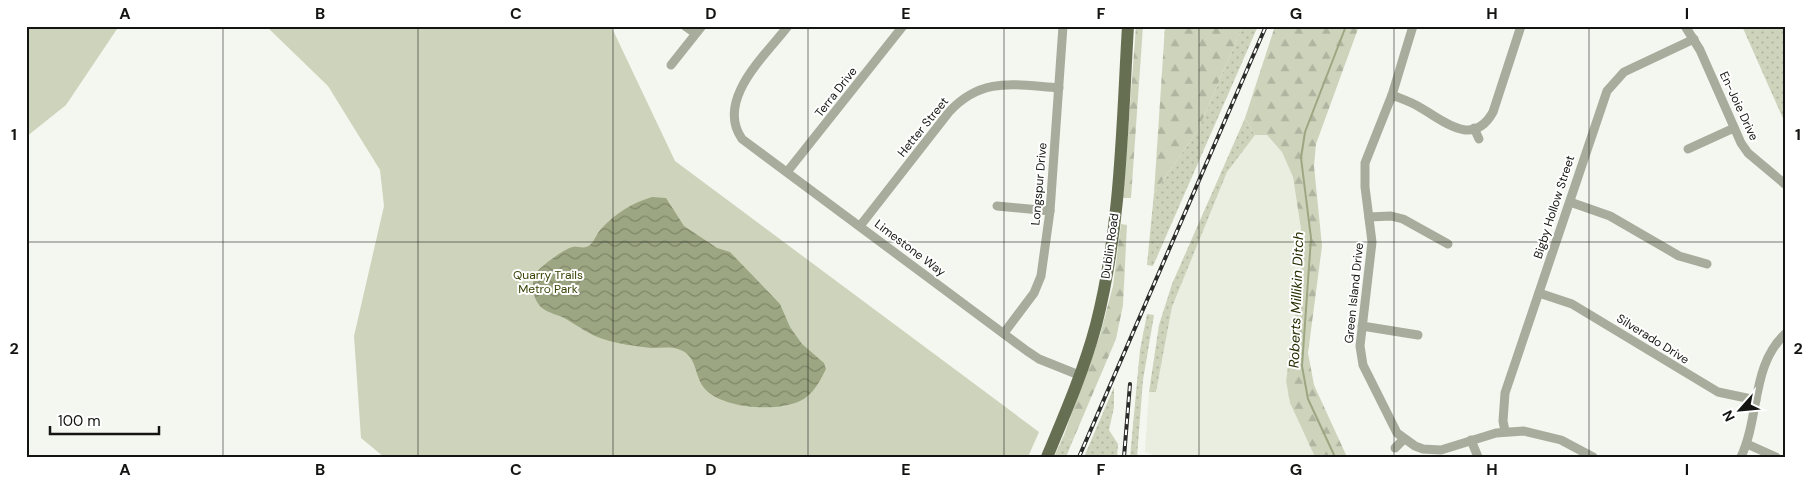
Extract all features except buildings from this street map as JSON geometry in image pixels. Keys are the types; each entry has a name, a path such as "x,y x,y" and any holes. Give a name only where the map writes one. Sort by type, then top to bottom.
{"main road":[{"name":"Dublin Road","path":"1047,457 1079,375 1096,324 1110,255 1117,197 1128,26"}],"street":[{"path":"685,26 695,33"},
{"path":"671,65 702,26"},
{"name":"Limestone Way","path":"788,26 736,96 733,112 735,127 742,139 1039,359 1079,375"},
{"name":"Terra Drive","path":"787,172 903,26"},
{"name":"Longspur Drive","path":"1004,333 1027,304 1038,286 1050,212 1063,26"},
{"name":"Green Island Drive","path":"1403,440 1392,426 1363,364 1360,346 1372,256 1365,187 1365,163 1392,94 1413,26"},
{"path":"1392,94 1420,107 1444,124 1457,129 1474,128 1484,124 1493,112 1521,26"},
{"name":"En-Joie Drive","path":"1685,26 1694,39 1734,128 1748,153 1786,185"},
{"name":"Bigby Hollow Street","path":"1505,431 1503,421 1505,393 1607,91 1624,72 1694,39"},
{"name":"Hetter Street","path":"860,226 949,112 967,96 983,88 1001,84 1059,88"},
{"path":"1474,128 1479,139"},
{"path":"1688,149 1734,128"},
{"path":"1570,202 1610,216 1679,256 1707,264"},
{"path":"997,206 1050,212"},
{"path":"1369,218 1392,216 1403,219 1448,244"},
{"name":"Silverado Drive","path":"1539,293 1572,304 1718,392 1756,400"},
{"path":"1362,326 1418,335"},
{"path":"1741,457 1747,444 1766,359 1776,342 1786,333"},
{"path":"1395,448 1403,440 1423,449 1432,450 1454,447 1471,440 1505,431 1524,431 1561,440 1593,457"},
{"path":"1471,440 1478,457"},
{"path":"1747,444 1776,457"}],"shaded area":[{"path":"1255,135 1267,135 1282,152 1293,177 1304,249 1286,381 1290,403 1315,457 1159,457 1145,452 1149,392 1156,391 1172,307 1227,171"}],"green space":[{"path":"26,26 119,26 66,105 26,137"},
{"name":"Quarry Trails Metro Park","path":"266,26 611,26 675,161 1039,432 1028,457 384,457 361,438 354,336 384,206 380,170 328,86"},
{"path":"1136,26 1143,26 1131,198 1123,198"},
{"path":"1165,26 1243,26 1198,130 1154,193"},
{"path":"1243,26 1258,26 1153,266 1147,265 1154,193 1198,130"},
{"path":"1275,26 1359,26 1316,144 1314,166 1322,246 1308,353 1314,385 1347,457 1315,457 1290,403 1286,381 1304,249 1293,177 1282,152 1267,135 1255,135 1245,118"},
{"path":"1742,26 1786,26 1786,124 1785,123"},
{"path":"1245,118 1255,135 1227,172 1172,307 1156,392 1149,392 1159,325 1172,284"},
{"path":"1121,224 1127,225 1123,305 1116,339 1073,440 1068,439 1064,435 1100,335 1113,286"},
{"path":"1147,314 1154,315 1143,380 1137,457 1130,457 1140,350"},
{"path":"1114,387 1114,407 1109,430 1118,444 1117,457 1084,457"},
{"path":"1064,435 1068,439 1073,440 1066,457 1054,457"}],"water":[{"path":"652,197 666,198 684,226 717,248 730,252 780,304 790,327 802,344 824,363 826,369 809,395 800,401 778,407 752,407 725,401 706,390 692,360 682,351 674,348 633,346 603,339 547,311 539,305 536,301 533,282 539,270 569,248 589,246 598,232 618,213"}],"waterway":[{"name":"Roberts Millikin Ditch","path":"1335,457 1308,399 1302,366 1311,238 1301,158 1305,132 1346,26"}],"railway":[{"path":"1079,457 1266,26"},
{"path":"1124,457 1130,384"}]}
